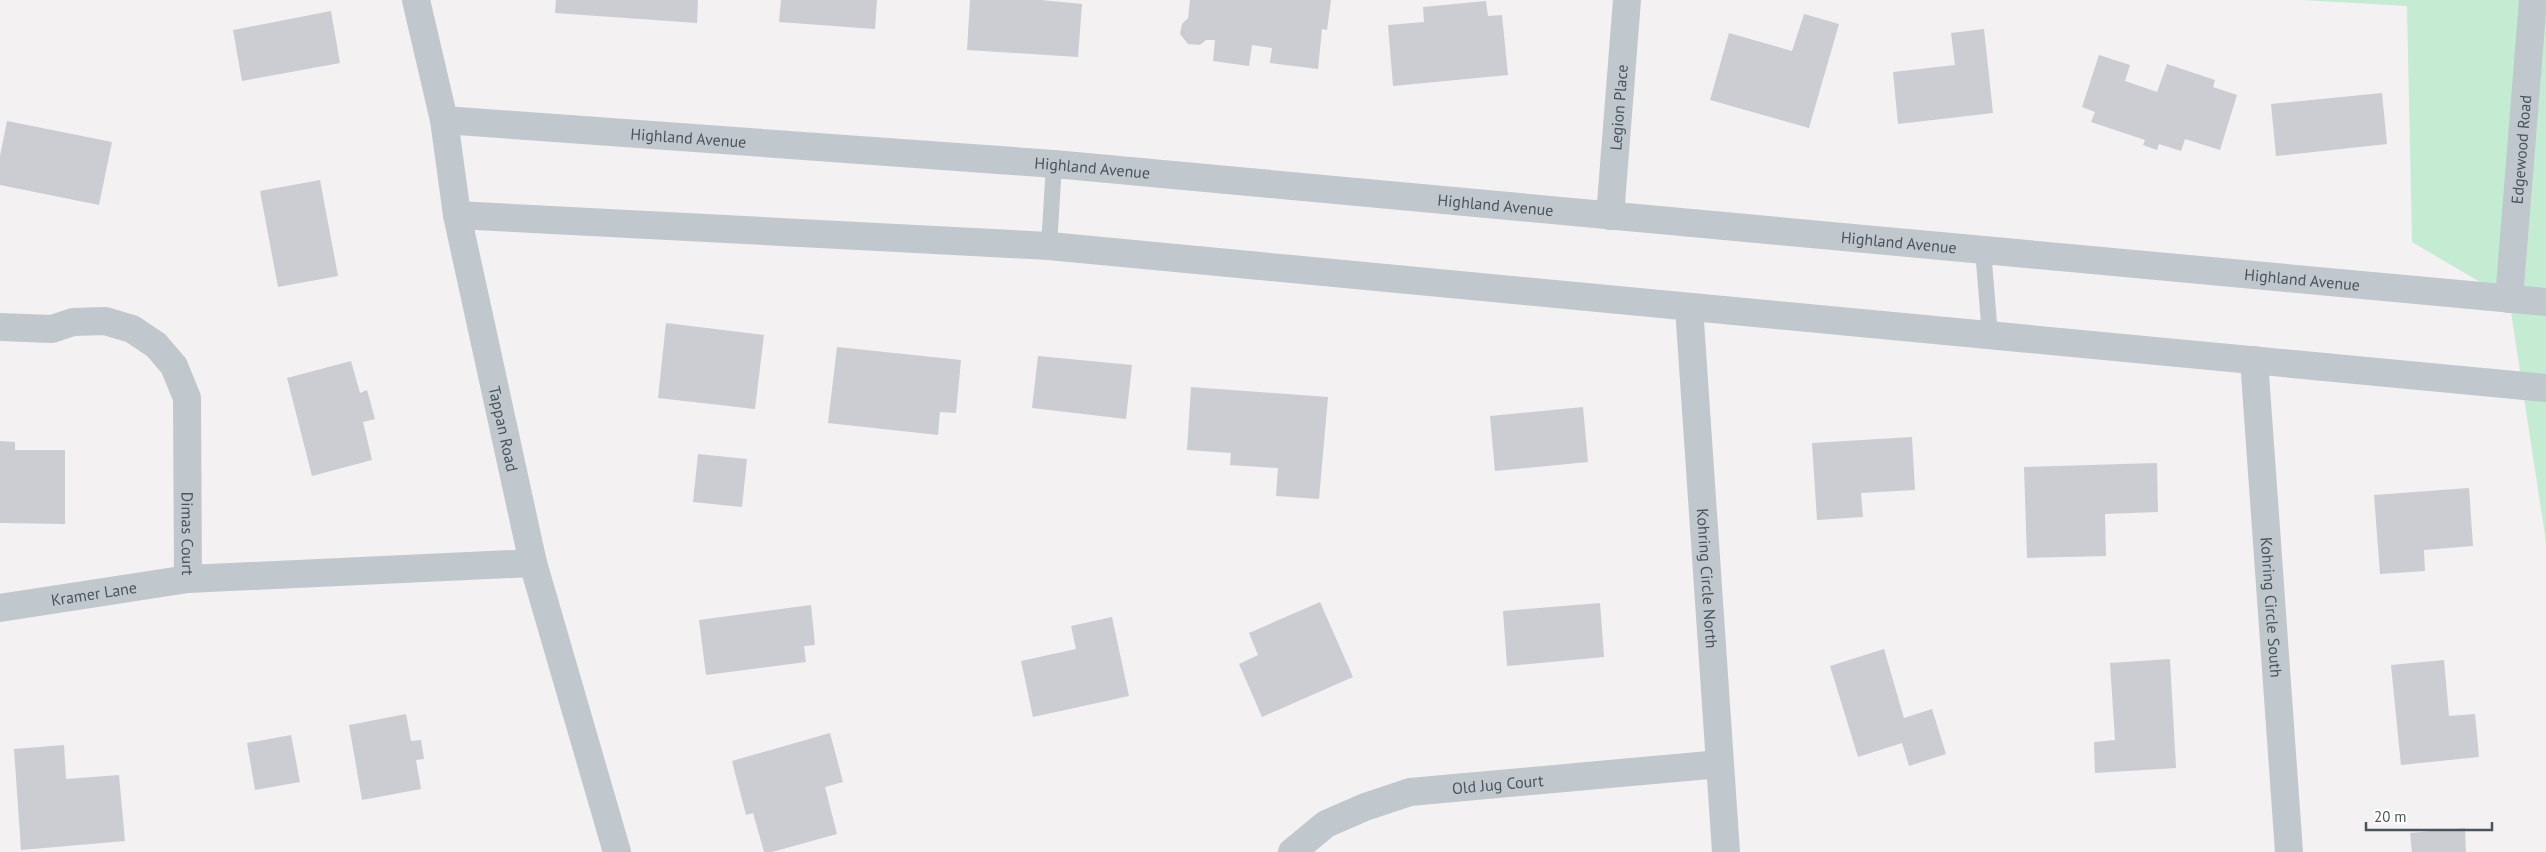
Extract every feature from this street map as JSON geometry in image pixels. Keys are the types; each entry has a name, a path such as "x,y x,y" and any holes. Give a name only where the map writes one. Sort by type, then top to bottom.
{"street":[{"name":"Tappan Road","path":"416,0 444,120 457,215 533,563 616,852"},
{"name":"Legion Place","path":"1610,216 1627,0"},
{"name":"Edgewood Road","path":"2510,299 2533,0"},
{"name":"Highland Avenue","path":"444,120 1054,164 2546,302"},
{"path":"457,215 1049,246 2546,388"},
{"name":"Kohring Circle North","path":"1689,307 1726,852"},
{"name":"Dimas Court","path":"0,327 52,329 73,322 105,321 132,329 156,345 174,366 187,398 188,579 533,563"},
{"name":"Kohring Circle South","path":"2254,360 2289,852"},
{"name":"Kramer Lane","path":"0,608 188,579"},
{"name":"Old Jug Court","path":"1292,852 1326,824 1365,807 1410,792 1720,764"}],"lane":[{"path":"1049,246 1054,164"},
{"path":"1983,250 1990,335"}],"green space":[{"path":"2302,0 2546,0 2546,542 2509,299 2412,242 2407,6"}],"building":[{"path":"556,0 698,0 697,23 555,13"},
{"path":"781,0 877,0 875,29 779,22"},
{"path":"970,0 1041,0 1082,4 1078,57 967,50"},
{"path":"1190,0 1331,0 1327,30 1322,29 1318,69 1270,63 1272,48 1252,45 1249,66 1213,61 1215,40 1206,40 1200,45 1188,44 1180,34 1182,24 1188,18"},
{"path":"1486,1 1488,16 1502,15 1508,75 1393,86 1388,25 1424,22 1423,7"},
{"path":"331,11 340,63 242,81 233,30"},
{"path":"1804,14 1839,24 1809,128 1710,100 1729,33 1792,51"},
{"path":"1984,29 1993,113 1898,124 1893,72 1955,65 1951,33"},
{"path":"2099,55 2130,65 2125,81 2157,92 2167,64 2215,80 2213,87 2237,95 2220,150 2185,139 2181,151 2159,144 2157,150 2143,145 2145,140 2091,122 2095,112 2082,107"},
{"path":"2382,93 2387,144 2276,156 2271,104"},
{"path":"7,121 112,142 99,205 0,185 0,156"},
{"path":"320,180 338,276 278,287 260,191"},
{"path":"666,323 764,335 755,409 658,398"},
{"path":"837,347 961,360 956,413 940,412 938,435 828,423"},
{"path":"1038,356 1132,365 1126,419 1032,408"},
{"path":"351,361 360,393 367,390 375,419 363,422 372,460 312,476 287,378"},
{"path":"1191,387 1328,397 1319,499 1276,496 1278,468 1230,465 1231,453 1187,450"},
{"path":"1583,407 1588,462 1495,471 1490,416"},
{"path":"1912,437 1915,490 1861,493 1863,517 1817,520 1812,443"},
{"path":"0,441 15,442 15,450 65,450 65,524 0,523"},
{"path":"698,454 747,459 742,507 693,502"},
{"path":"2157,463 2158,512 2105,514 2106,556 2027,558 2024,467"},
{"path":"2469,488 2473,546 2424,550 2425,571 2380,574 2374,495"},
{"path":"1320,602 1353,677 1262,717 1239,664 1258,655 1249,633"},
{"path":"1600,603 1604,657 1507,666 1503,611"},
{"path":"811,605 815,645 804,646 806,662 706,675 699,620"},
{"path":"1112,617 1129,696 1033,717 1021,661 1076,649 1071,626"},
{"path":"1884,649 1904,718 1932,709 1946,754 1909,766 1902,743 1858,757 1830,666"},
{"path":"2170,659 2176,768 2095,773 2094,742 2115,740 2110,663"},
{"path":"2444,660 2449,716 2475,714 2479,757 2401,765 2391,665"},
{"path":"406,714 411,741 421,740 424,759 416,760 421,789 362,800 349,725"},
{"path":"830,733 843,782 825,787 837,834 772,852 764,852 753,813 746,815 732,761"},
{"path":"291,735 300,782 255,790 247,743"},
{"path":"64,745 66,779 119,775 125,841 21,850 14,749"},
{"path":"2465,828 2466,852 2412,852 2410,833"}]}
